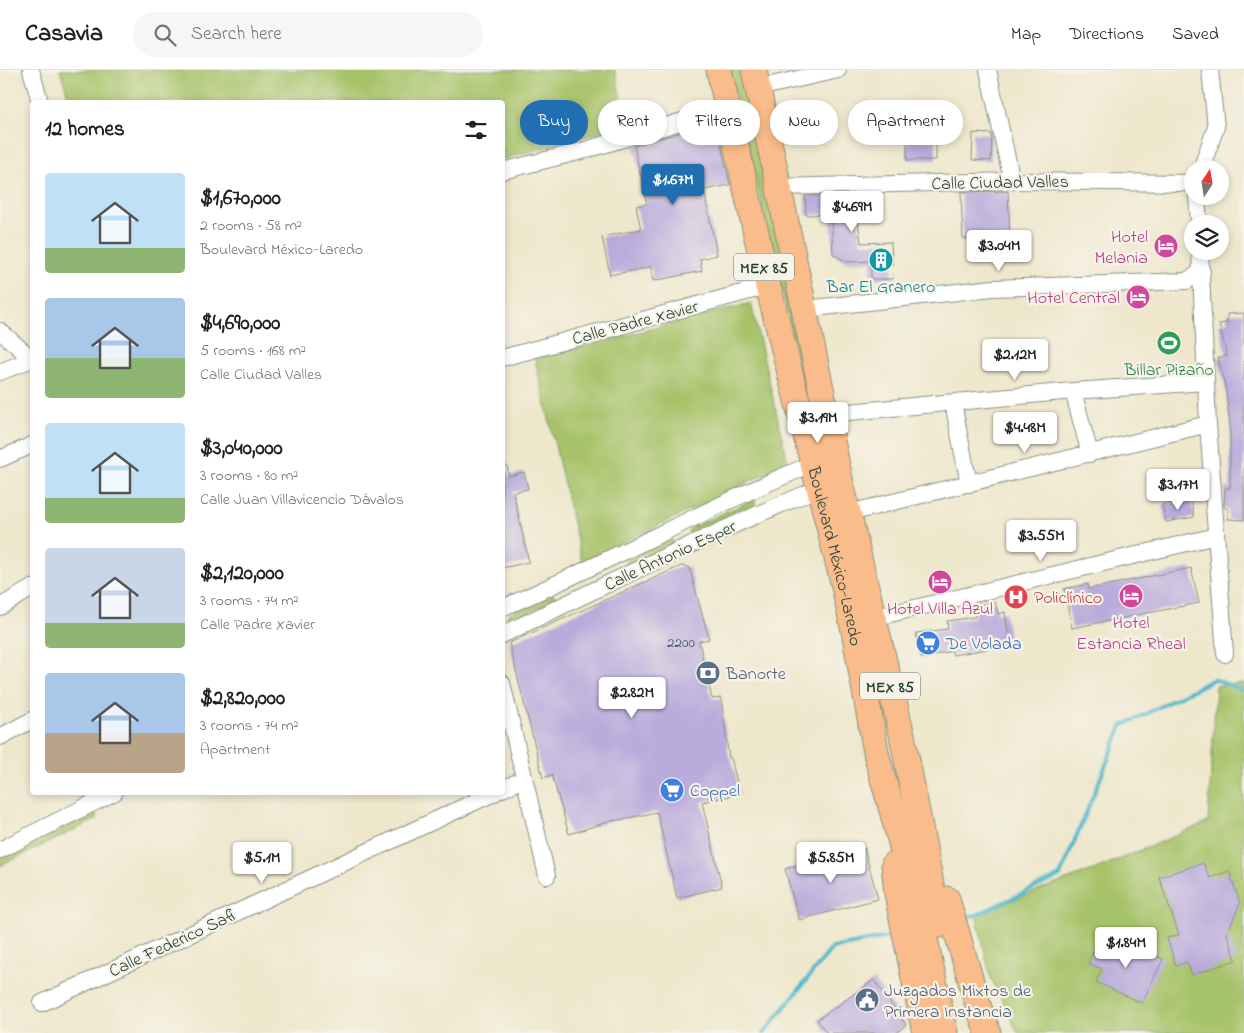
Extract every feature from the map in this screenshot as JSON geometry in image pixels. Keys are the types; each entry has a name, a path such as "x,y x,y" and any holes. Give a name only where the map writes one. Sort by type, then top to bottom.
{"main road":[{"name":"Boulevard México-Laredo","path":"719,70 725,100"},
{"name":"Boulevard México-Laredo","path":"756,79 777,187 836,454 829,484 848,604 877,757 887,794 925,895"},
{"name":"Boulevard México-Laredo","path":"736,145 800,418 813,464 849,513 902,735 925,895"},
{"path":"902,735 978,1005 988,1033"},
{"path":"887,794 898,893 925,1033"},
{"name":"MEX 85","path":"925,895 945,1033"},
{"name":"MEX 85","path":"925,895 960,1033"},
{"path":"972,1033 977,1027 978,1005"}],"street":[{"path":"31,70 39,100"},
{"path":"756,79 838,70"},
{"path":"988,70 1012,181"},
{"path":"1204,160 1216,127 1210,70"},
{"path":"505,170 582,151 677,123"},
{"name":"Calle Ciudad Valles","path":"777,187 1012,181 1184,183"},
{"path":"1201,260 1208,424 1225,654"},
{"path":"805,309 993,288 1186,281 1202,272"},
{"name":"Calle Padre Xavier","path":"505,357 768,286"},
{"path":"0,331 30,357"},
{"path":"0,372 30,360"},
{"path":"800,418 827,413 1073,391 1206,382"},
{"path":"1073,391 1090,454"},
{"path":"953,403 969,484"},
{"path":"849,513 1208,424"},
{"path":"0,459 30,446"},
{"name":"Calle Antonio Esper","path":"505,607 562,583 675,527 836,454"},
{"name":"Calle Antonio Esper","path":"505,634 794,497 829,484"},
{"path":"675,527 686,548"},
{"path":"873,618 1216,536"},
{"path":"614,558 622,577"},
{"path":"0,607 30,589"},
{"path":"505,696 547,876"},
{"path":"0,737 30,721"},
{"path":"505,788 524,779"},
{"path":"0,850 109,795"},
{"name":"Calle Federico Safi","path":"42,1003 490,795"}],"green space":[{"path":"60,70 615,70 621,100 598,100 598,133 588,136 588,100 520,100 520,145 554,145 505,158 505,100 69,100"},
{"path":"730,70 740,70 747,100 737,100"},
{"path":"748,145 757,145 816,409 811,414"},
{"path":"751,303 788,463 582,562 535,359"},
{"path":"753,500 755,501 755,506 692,535 688,532 690,528"},
{"path":"671,539 675,543 629,565 625,563 627,559"},
{"path":"553,594 555,600 510,621 507,618 509,614"},
{"path":"1244,683 1244,1033 1018,1033 990,976 976,914 1098,868 1208,822 1216,686"},
{"path":"93,813 96,814 97,819 0,866 0,858"}],"building":[{"path":"677,133 677,145 721,145 730,185 704,190 717,255 700,259 702,271 653,281 651,267 610,275 602,237 641,229 636,206 647,204 634,146 667,145 667,136"},
{"path":"973,133 992,134 991,161 972,160"},
{"path":"907,145 936,145 936,160 907,160"},
{"path":"1008,191 1010,237 963,239 961,192"},
{"path":"866,195 867,211 857,212 861,243 891,242 893,279 871,279 871,261 847,262 833,254 831,214 806,215 805,196"},
{"path":"1244,313 1244,520 1228,519 1228,509 1224,507 1225,488 1230,488 1230,424 1225,386 1218,358 1227,356 1219,324 1227,323 1227,314"},
{"path":"505,466 507,466 509,476 524,472 528,489 513,492 529,562 505,567"},
{"path":"1191,499 1194,517 1166,522 1162,505"},
{"path":"681,566 689,567 709,639 699,641 712,699 721,698 729,758 731,758 740,794 702,802 722,887 677,898 657,812 614,820 569,834 552,775 543,778 509,643"},
{"name":"Hotel Estancia Rheal","path":"1191,568 1199,603 1072,628 1064,589 1088,584 1089,589"},
{"path":"995,602 998,614 1005,612 1010,645 953,655 952,651 921,658 916,633 948,629 947,621 975,617 973,606"},
{"path":"864,848 878,899 799,920 785,869"},
{"path":"1203,863 1210,878 1229,871 1240,903 1227,934 1236,960 1192,975 1187,962 1176,966 1167,938 1179,935 1159,877"},
{"path":"1117,938 1163,959 1142,1003 1096,982 1102,969 1088,963 1098,942 1112,949"},
{"name":"Juzgados Mixtos de Primera Instancia","path":"874,980 906,1025 896,1033 827,1033 817,1020"}],"waterway":[{"path":"962,918 976,915 1060,876 1122,726 1214,679 1244,691"},
{"path":"763,1033 832,948 893,936"}],"place":[{"name":"Hotel Melania","path":"1166,246"},
{"name":"Bar El Granero","path":"881,260"},
{"name":"Hotel Central","path":"1138,297"},
{"name":"Billar Pizaño","path":"1169,343"},
{"name":"Hotel Villa Azul","path":"940,582"},
{"name":"Hotel Estancia Rheal","path":"1131,596"},
{"name":"Policlínico","path":"1016,597"},
{"name":"De Volada","path":"928,643"},
{"name":"Banorte","path":"708,673"},
{"name":"Coppel","path":"672,790"},
{"name":"Juzgados Mixtos de Primera Instancia","path":"867,1000"}]}
